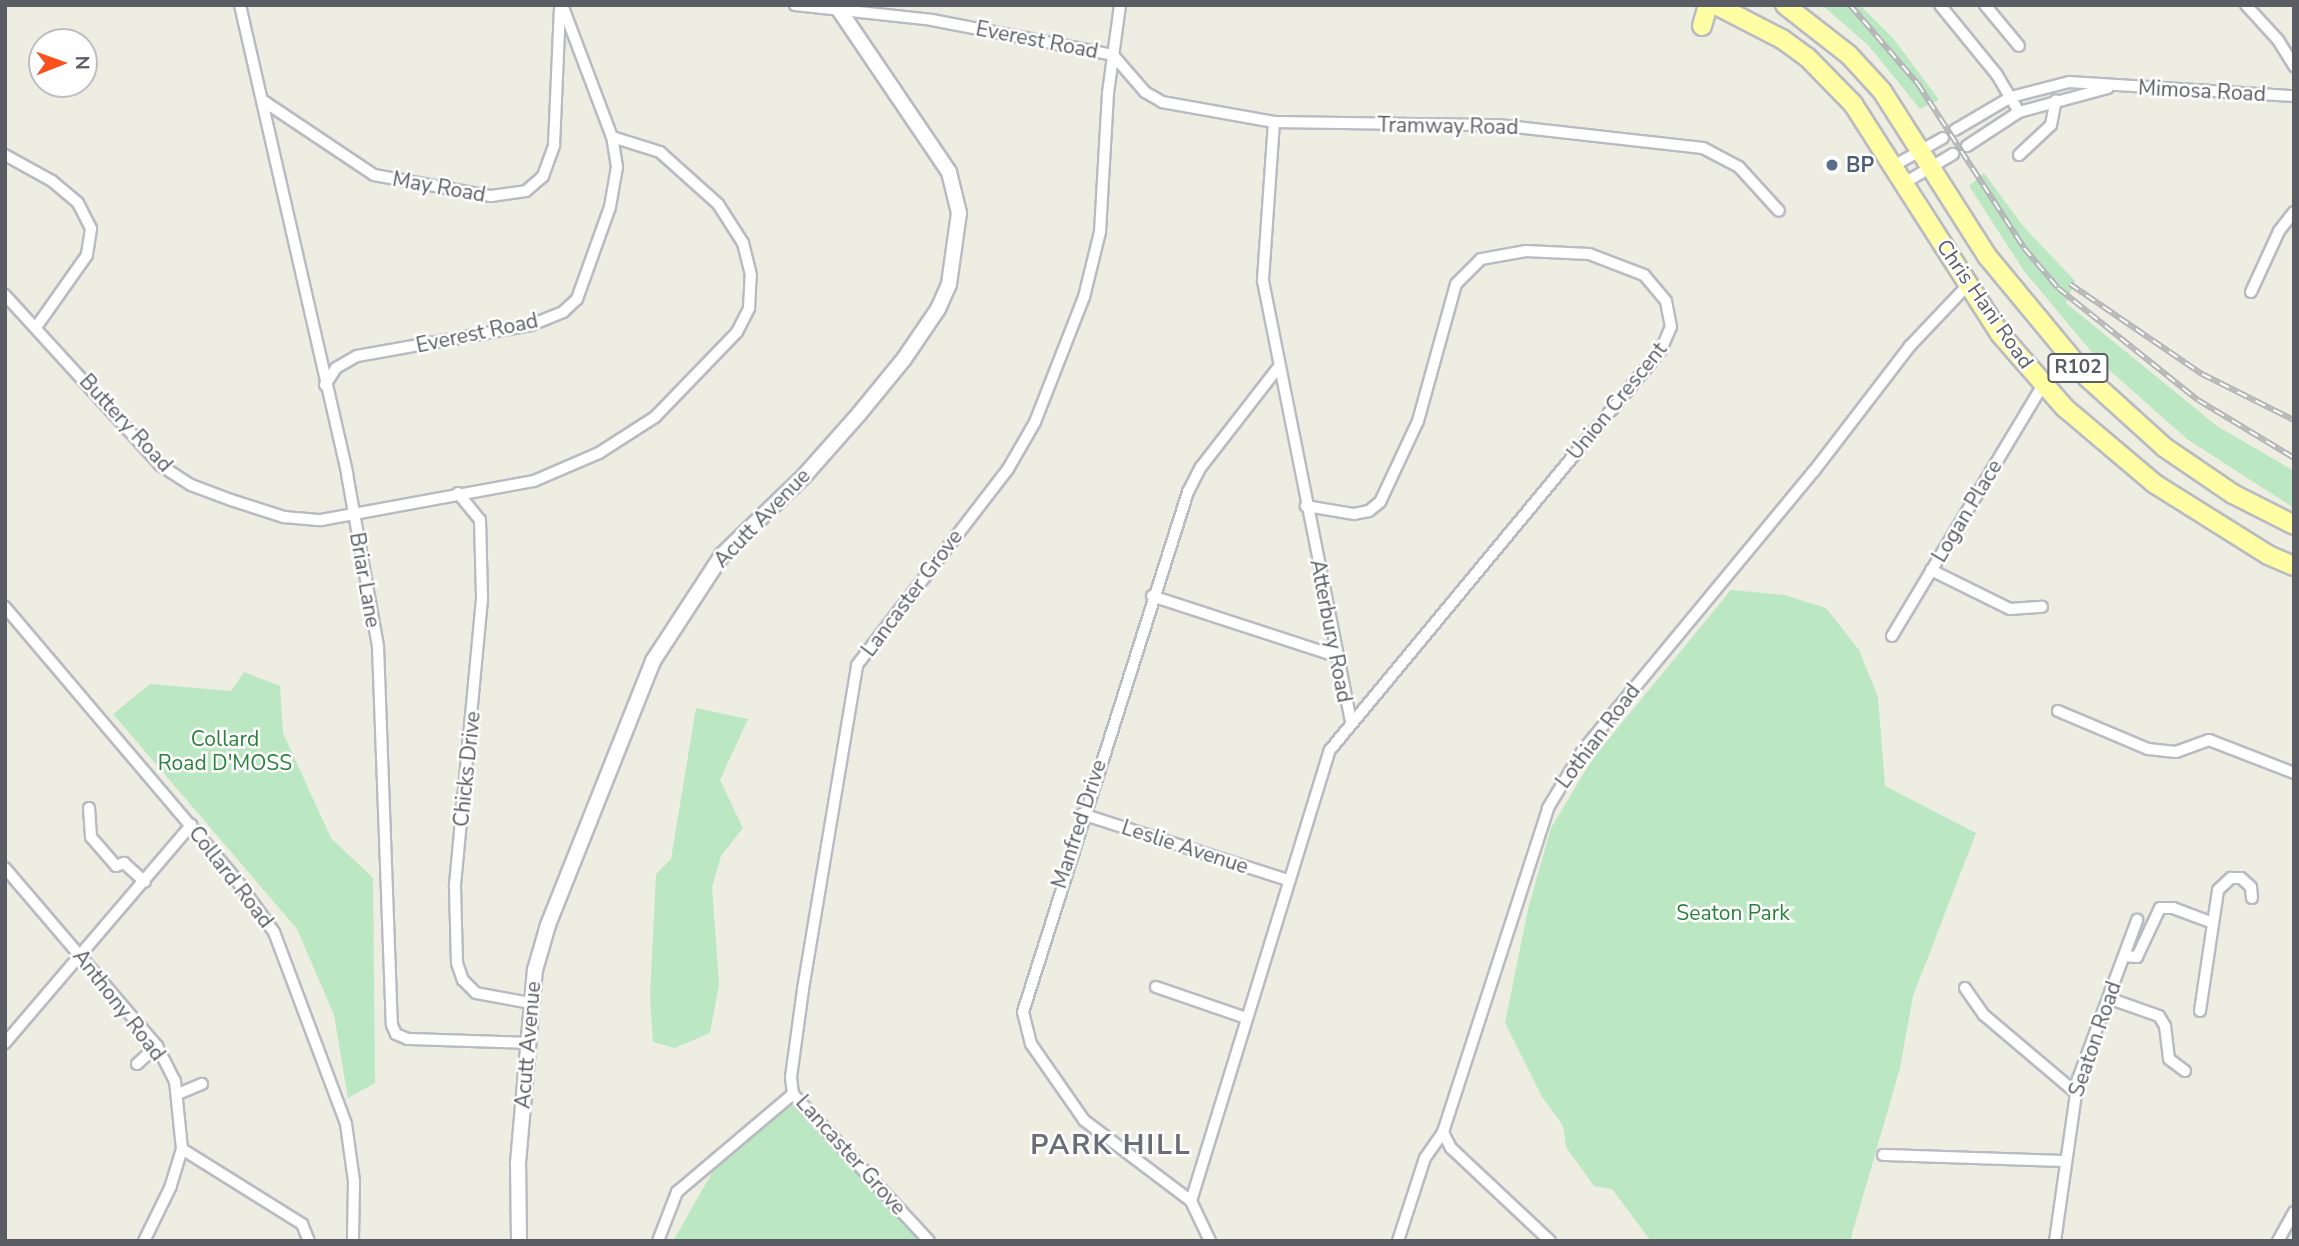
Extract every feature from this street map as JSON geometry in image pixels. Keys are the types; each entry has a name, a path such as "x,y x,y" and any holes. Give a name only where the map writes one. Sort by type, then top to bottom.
{"main road":[{"path":"1702,26 1708,5"},
{"name":"Chris Hani Road","path":"1716,5 1756,23 1807,57 1853,104 1906,182 1967,286 2043,385 2155,484 2268,555 2294,566"},
{"name":"Chris Hani Road","path":"1785,5 1849,55 1882,91 1923,149 1987,256 2088,378 2164,447 2233,494 2294,525"}],"street":[{"name":"Briar Lane","path":"240,5 353,513 381,681 392,1025 396,1034 408,1040 526,1042"},
{"name":"May Road","path":"262,100 374,175 491,196 526,191 543,176 554,145 561,5"},
{"name":"Everest Road","path":"325,384 336,368 357,356 531,325 569,307 582,291 610,207 617,167 612,137 561,5"},
{"name":"Everest Road","path":"794,5 932,20 1113,55"},
{"name":"Lancaster Grove","path":"929,1241 793,1094 790,1077 803,989 857,665 880,631 1009,469 1052,385 1098,248 1113,55 1120,5"},
{"path":"1940,5 2011,97 2019,112"},
{"path":"1985,5 2019,46"},
{"path":"2245,5 2278,40 2294,66"},
{"name":"Acutt Avenue","path":"519,1241 518,1163 526,1042 535,970 557,900 653,661 682,611 722,555 805,475 897,368 938,309 949,284 959,213 949,172 840,9"},
{"name":"Tramway Road","path":"1113,55 1139,87 1162,102 1274,122 1497,125 1682,144 1715,152 1739,167 1779,211"},
{"name":"Mimosa Road","path":"1955,130 2011,97 2058,83 2294,96"},
{"name":"Mimosa Road","path":"1966,146 2019,112 2111,87"},
{"path":"2019,155 2052,125 2056,100"},
{"name":"Atterbury Road","path":"1191,1201 1324,761 1351,722 1277,369 1262,260 1274,122"},
{"name":"Buttery Road","path":"5,295 37,326 144,449 176,477 284,517 309,521 534,481 599,453 677,398 745,321 751,275 738,232 718,204 652,147 612,137"},
{"path":"1895,165 1943,138"},
{"path":"5,155 51,181 78,203 91,229 87,255 37,326"},
{"path":"1906,182 1953,155"},
{"path":"2251,292 2279,231 2294,212"},
{"name":"Union Crescent","path":"1306,506 1354,514 1369,511 1380,502 1418,421 1456,284 1481,259 1526,251 1589,254 1644,275 1666,301 1671,327 1661,350 1351,722"},
{"name":"Lothian Road","path":"1443,1132 1535,838 1567,772 1910,346 1967,286"},
{"name":"Manfred Drive","path":"1210,1241 1191,1201 1084,1121 1044,1064 1023,1025 1025,993 1152,596 1195,476 1277,369"},
{"name":"Logan Place","path":"1892,636 2043,385"},
{"name":"Chicks Drive","path":"458,493 481,520 482,599 455,887 457,963 463,979 476,993 530,1003"},
{"path":"1931,570 2010,609 2042,607"},
{"path":"1152,596 1336,656"},
{"name":"Collard Road","path":"5,607 258,905 286,956 346,1124 355,1181 354,1241"},
{"path":"2058,711 2148,749 2176,752 2209,740 2294,773"},
{"path":"89,808 92,836 116,866 124,863 145,882"},
{"name":"Leslie Avenue","path":"1082,814 1288,880"},
{"path":"5,1043 191,825"},
{"name":"Anthony Road","path":"5,867 157,1046 178,1094 182,1149 171,1186 145,1241"},
{"path":"2200,1011 2218,891 2225,882 2235,877 2245,880 2252,898"},
{"path":"2124,956 2137,957 2160,908 2173,908 2213,923"},
{"name":"Seaton Road","path":"2055,1241 2075,1092 2137,920"},
{"path":"1156,987 1246,1018"},
{"path":"1965,988 1984,1015 2075,1092"},
{"path":"2108,998 2159,1016 2165,1026 2169,1059 2185,1071"},
{"path":"137,1064 157,1046"},
{"path":"178,1094 202,1084"},
{"path":"658,1241 677,1192 793,1094"},
{"path":"1398,1241 1425,1158 1443,1132 1451,1148 1550,1241"},
{"path":"182,1149 302,1224 309,1241"},
{"path":"1883,1155 2065,1161"},
{"path":"2278,1241 2294,1212"}],"green space":[{"path":"1822,5 1860,5 1893,38 1939,100 1920,109 1868,45"},
{"path":"1984,173 2023,226 2075,281 2066,303 2217,426 2294,471 2294,508 2187,439 2099,361 2024,271 1969,186"},
{"name":"Seaton Park","path":"1731,590 1784,595 1826,608 1859,650 1878,697 1885,786 1976,833 1913,996 1900,1068 1850,1241 1651,1241 1612,1189 1594,1186 1566,1147 1563,1126 1541,1095 1505,1023 1528,909 1551,828 1593,758"},
{"name":"Collard Road D'MOSS","path":"244,672 280,686 283,733 331,838 373,878 375,1083 348,1098 334,1015 297,929 113,714 150,684 231,691"},
{"path":"696,708 748,719 720,780 743,828 721,856 712,887 719,984 710,1033 675,1048 653,1042 650,998 656,874 671,859"},
{"path":"791,1104 923,1241 673,1241 717,1164"}],"railway":[{"path":"1850,5 1918,84 2024,248 2058,288 2198,400 2294,458"},
{"path":"2070,284 2202,374 2294,420"}],"place":[{"name":"BP","path":"1832,165"}],"district":[{"name":"PARK HILL","path":"1111,1145"}]}
